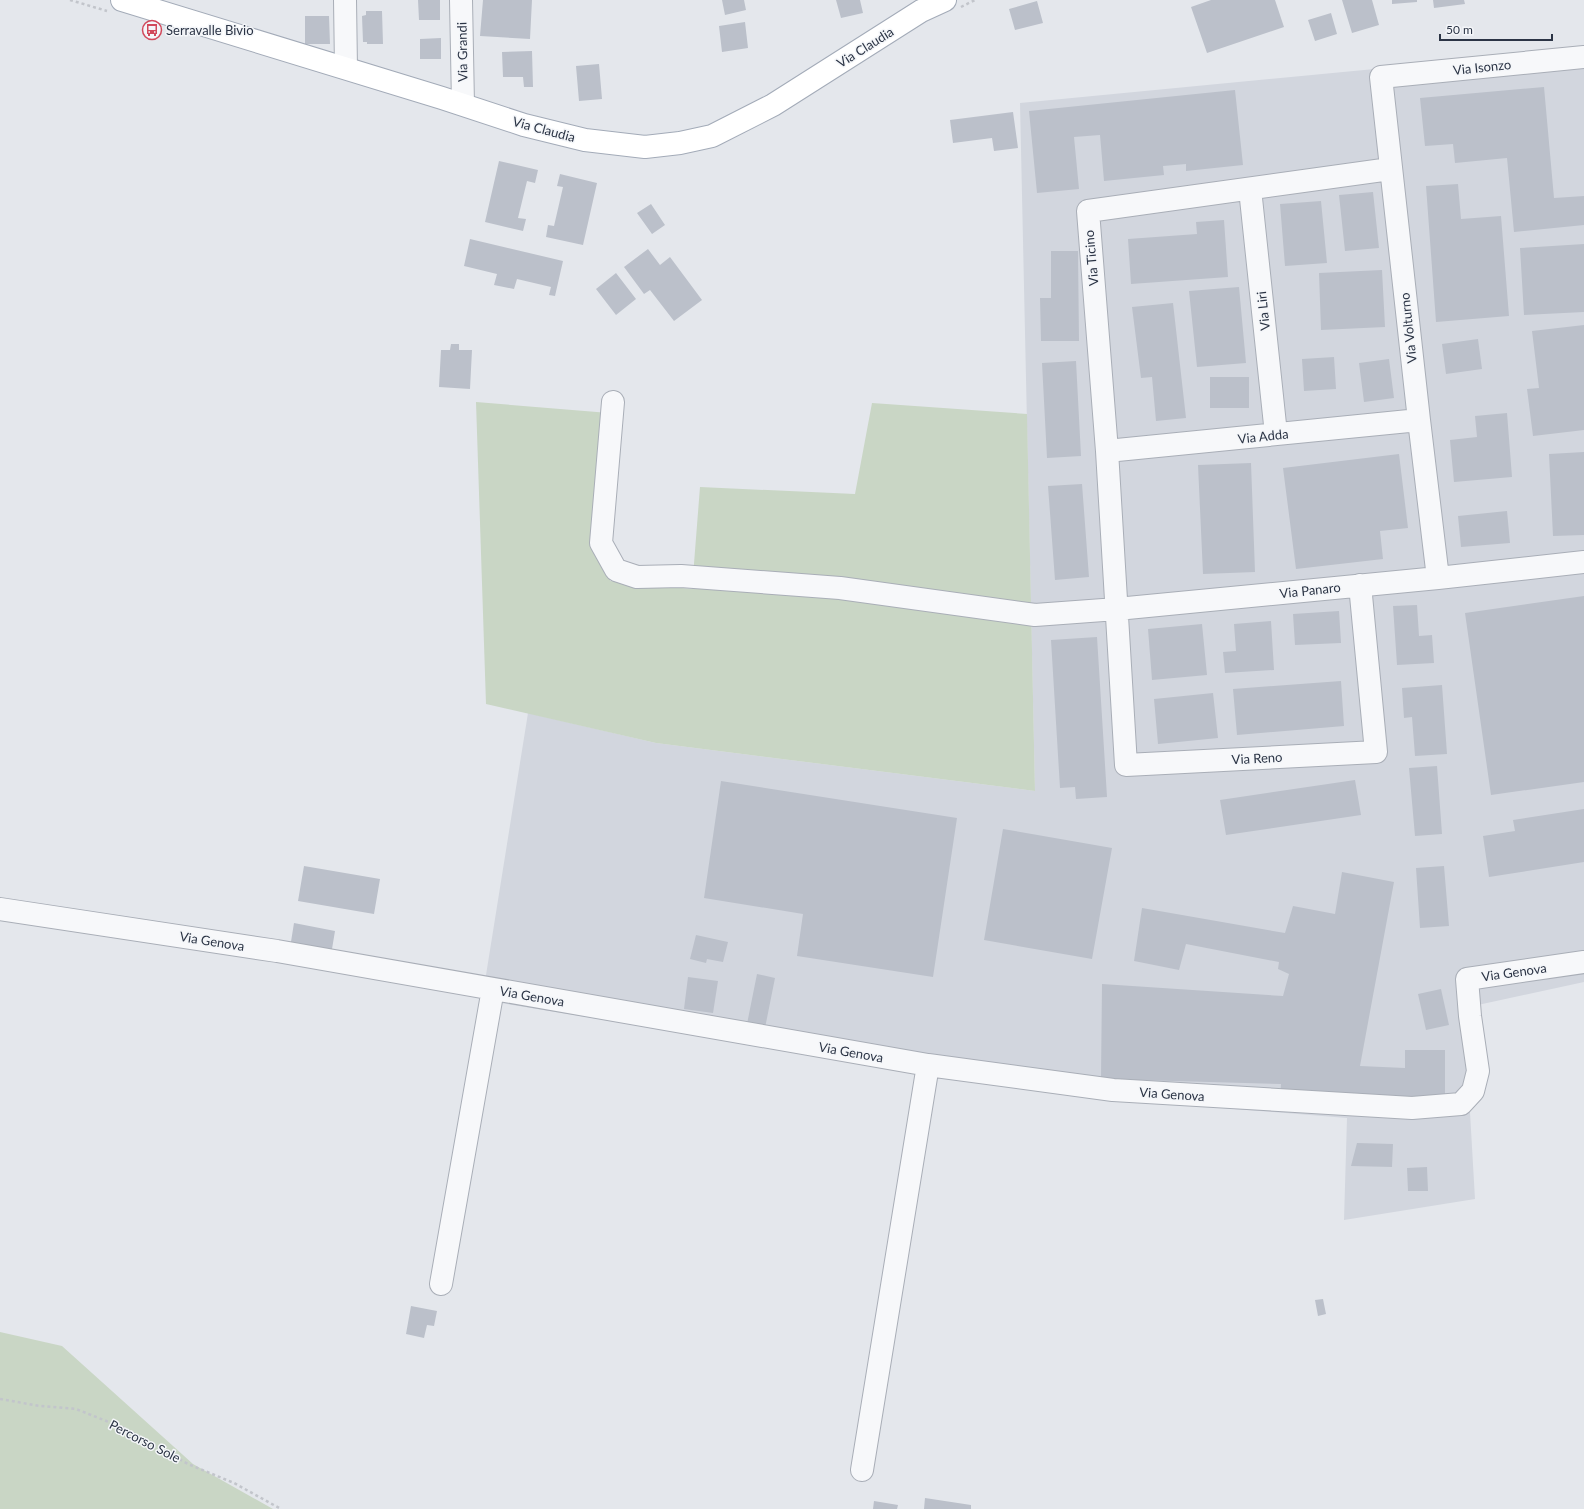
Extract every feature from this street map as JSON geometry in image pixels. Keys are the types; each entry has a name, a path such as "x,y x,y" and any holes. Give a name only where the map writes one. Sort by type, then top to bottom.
{"main road":[{"name":"Via Claudia","path":"119,6 346,68 524,125 585,140 645,148 680,143 712,136 773,105 921,11 950,5"}],"street":[{"path":"345,0 346,68"},
{"name":"Via Grandi","path":"461,0 462,104"},
{"name":"Via Isonzo","path":"1381,77 1584,57"},
{"name":"Via Volturno","path":"1381,77 1390,169 1438,578"},
{"name":"Via Ticino","path":"1117,609 1107,451 1088,212 1390,169"},
{"name":"Via Liri","path":"1250,189 1276,434"},
{"name":"Via Panaro","path":"613,402 601,543 616,570 637,577 681,576 840,588 1035,615 1117,609 1438,578 1584,562"},
{"name":"Via Adda","path":"1107,451 1419,420"},
{"name":"Via Reno","path":"1117,609 1126,765 1376,752 1360,585"},
{"name":"Via Genova","path":"0,909 277,951 928,1065 1113,1090 1412,1108 1461,1104 1473,1091 1478,1071 1470,1016 1467,979 1584,962"},
{"path":"441,1284 493,989"},
{"path":"862,1470 928,1065"}],"path":[{"path":"70,0 119,6"},
{"path":"950,5 975,0"},
{"name":"Percorso Sole","path":"0,1399 40,1406 76,1409 124,1428 188,1464 234,1483 281,1509"}],"shaded area":[{"path":"1584,49 1584,982 1464,1008 1475,1199 1344,1220 1347,1118 1072,1096 482,1000 528,713 656,743 1035,791 1020,103"}],"green space":[{"path":"476,402 609,413 610,581 692,589 700,487 855,494 872,403 1027,414 1035,791 656,743 486,704"},
{"path":"0,1332 62,1346 193,1464 273,1509 0,1509"}],"building":[{"path":"418,0 440,0 440,20 419,20"},
{"path":"483,0 532,0 530,39 480,36"},
{"path":"722,0 744,0 746,10 725,15"},
{"path":"836,0 860,0 863,13 841,18"},
{"path":"1211,0 1275,0 1284,27 1207,53 1191,7"},
{"path":"1342,0 1372,0 1379,25 1352,33"},
{"path":"1392,0 1417,0 1417,2 1392,4"},
{"path":"1433,0 1464,0 1465,4 1434,8"},
{"path":"1037,1 1043,23 1015,30 1009,9"},
{"path":"366,11 382,11 383,44 367,44 367,42 363,42 362,16 366,15"},
{"path":"1331,13 1337,34 1315,41 1308,20"},
{"path":"305,16 329,16 330,44 305,44"},
{"path":"745,22 748,48 722,52 719,26"},
{"path":"441,38 441,59 420,59 420,39"},
{"path":"532,51 533,87 524,87 523,77 503,77 502,52"},
{"path":"599,64 602,99 579,101 576,66"},
{"path":"1544,87 1554,198 1584,196 1584,225 1514,232 1507,158 1455,163 1453,144 1425,146 1420,98"},
{"path":"1235,90 1243,165 1186,171 1186,164 1163,166 1164,175 1104,181 1100,135 1074,137 1079,189 1037,193 1029,111"},
{"path":"1013,112 1018,148 994,151 992,138 953,143 950,120"},
{"path":"499,161 538,170 535,183 527,181 518,218 526,219 523,231 485,222"},
{"path":"560,174 597,183 583,245 546,237 548,225 554,226 563,187 557,186"},
{"path":"1458,184 1461,219 1501,216 1509,316 1436,322 1426,186"},
{"path":"1373,192 1379,248 1345,251 1339,195"},
{"path":"1321,201 1327,263 1285,266 1280,204"},
{"path":"651,204 665,225 652,234 637,213"},
{"path":"1224,220 1228,277 1131,284 1128,239 1197,234 1196,222"},
{"path":"470,239 563,261 555,296 549,295 551,287 517,279 514,289 494,285 497,274 464,266"},
{"path":"1584,244 1584,312 1524,315 1520,248"},
{"path":"648,249 660,265 670,257 702,300 674,321 650,290 644,294 624,267"},
{"path":"1051,251 1078,251 1079,341 1041,341 1040,298 1051,298"},
{"path":"1382,270 1385,327 1321,330 1319,273"},
{"path":"616,273 636,299 616,315 596,289"},
{"path":"1239,287 1246,363 1197,367 1189,291"},
{"path":"1173,303 1186,418 1156,421 1152,377 1141,378 1132,307"},
{"path":"1584,325 1584,430 1533,436 1527,389 1539,388 1532,331"},
{"path":"1478,339 1482,369 1446,374 1442,344"},
{"path":"451,344 459,344 459,350 472,350 470,389 439,387 441,350 450,350"},
{"path":"1334,357 1336,389 1304,391 1302,359"},
{"path":"1389,359 1394,398 1364,402 1359,363"},
{"path":"1076,361 1081,456 1047,458 1042,363"},
{"path":"1210,377 1249,377 1249,408 1210,408"},
{"path":"1507,413 1512,477 1454,482 1450,440 1477,437 1475,416"},
{"path":"1584,452 1584,535 1553,536 1549,454"},
{"path":"1399,454 1408,528 1380,531 1383,559 1296,569 1283,468"},
{"path":"1251,463 1255,572 1203,574 1198,465"},
{"path":"1082,484 1089,577 1055,580 1048,486"},
{"path":"1507,511 1510,543 1461,547 1458,516"},
{"path":"1584,596 1584,782 1491,795 1465,613"},
{"path":"1417,605 1419,636 1432,635 1434,663 1397,665 1393,606"},
{"path":"1339,611 1341,643 1295,645 1293,614"},
{"path":"1271,621 1274,670 1225,673 1223,652 1236,651 1234,624"},
{"path":"1202,624 1207,675 1152,680 1148,629"},
{"path":"1097,637 1107,797 1076,799 1075,787 1060,788 1051,640"},
{"path":"1341,681 1344,726 1237,735 1233,689"},
{"path":"1442,685 1447,754 1415,756 1412,717 1404,718 1402,688"},
{"path":"1213,693 1218,738 1158,744 1154,699"},
{"path":"1437,766 1442,834 1415,836 1409,768"},
{"path":"1355,780 1361,815 1226,835 1220,800"},
{"path":"721,781 957,818 933,977 797,956 803,914 704,898"},
{"path":"1584,809 1584,862 1489,877 1483,836 1515,831 1513,820"},
{"path":"1003,829 1112,848 1092,959 984,940"},
{"path":"304,866 380,879 374,914 298,901"},
{"path":"1444,866 1449,926 1420,928 1416,868"},
{"path":"1342,872 1394,882 1360,1066 1405,1068 1405,1050 1445,1050 1445,1101 1280,1097 1281,1084 1101,1079 1102,984 1283,996 1289,974 1278,969 1279,962 1186,944 1179,970 1134,961 1142,908 1285,933 1293,906 1335,914"},
{"path":"294,923 335,931 331,955 290,948"},
{"path":"696,935 728,942 723,962 707,959 706,963 690,959"},
{"path":"757,974 775,978 765,1028 747,1024"},
{"path":"688,977 718,981 713,1013 684,1009"},
{"path":"1441,989 1449,1025 1426,1030 1418,994"},
{"path":"1357,1143 1393,1144 1392,1167 1351,1166"},
{"path":"1427,1167 1428,1191 1408,1191 1407,1168"},
{"path":"1323,1299 1326,1314 1318,1316 1315,1300"},
{"path":"411,1306 437,1311 434,1326 427,1325 424,1338 406,1334"},
{"path":"925,1498 971,1505 971,1509 924,1509"},
{"path":"874,1501 898,1505 897,1509 873,1509"}],"place":[{"name":"Serravalle Bivio","path":"152,30"}]}
